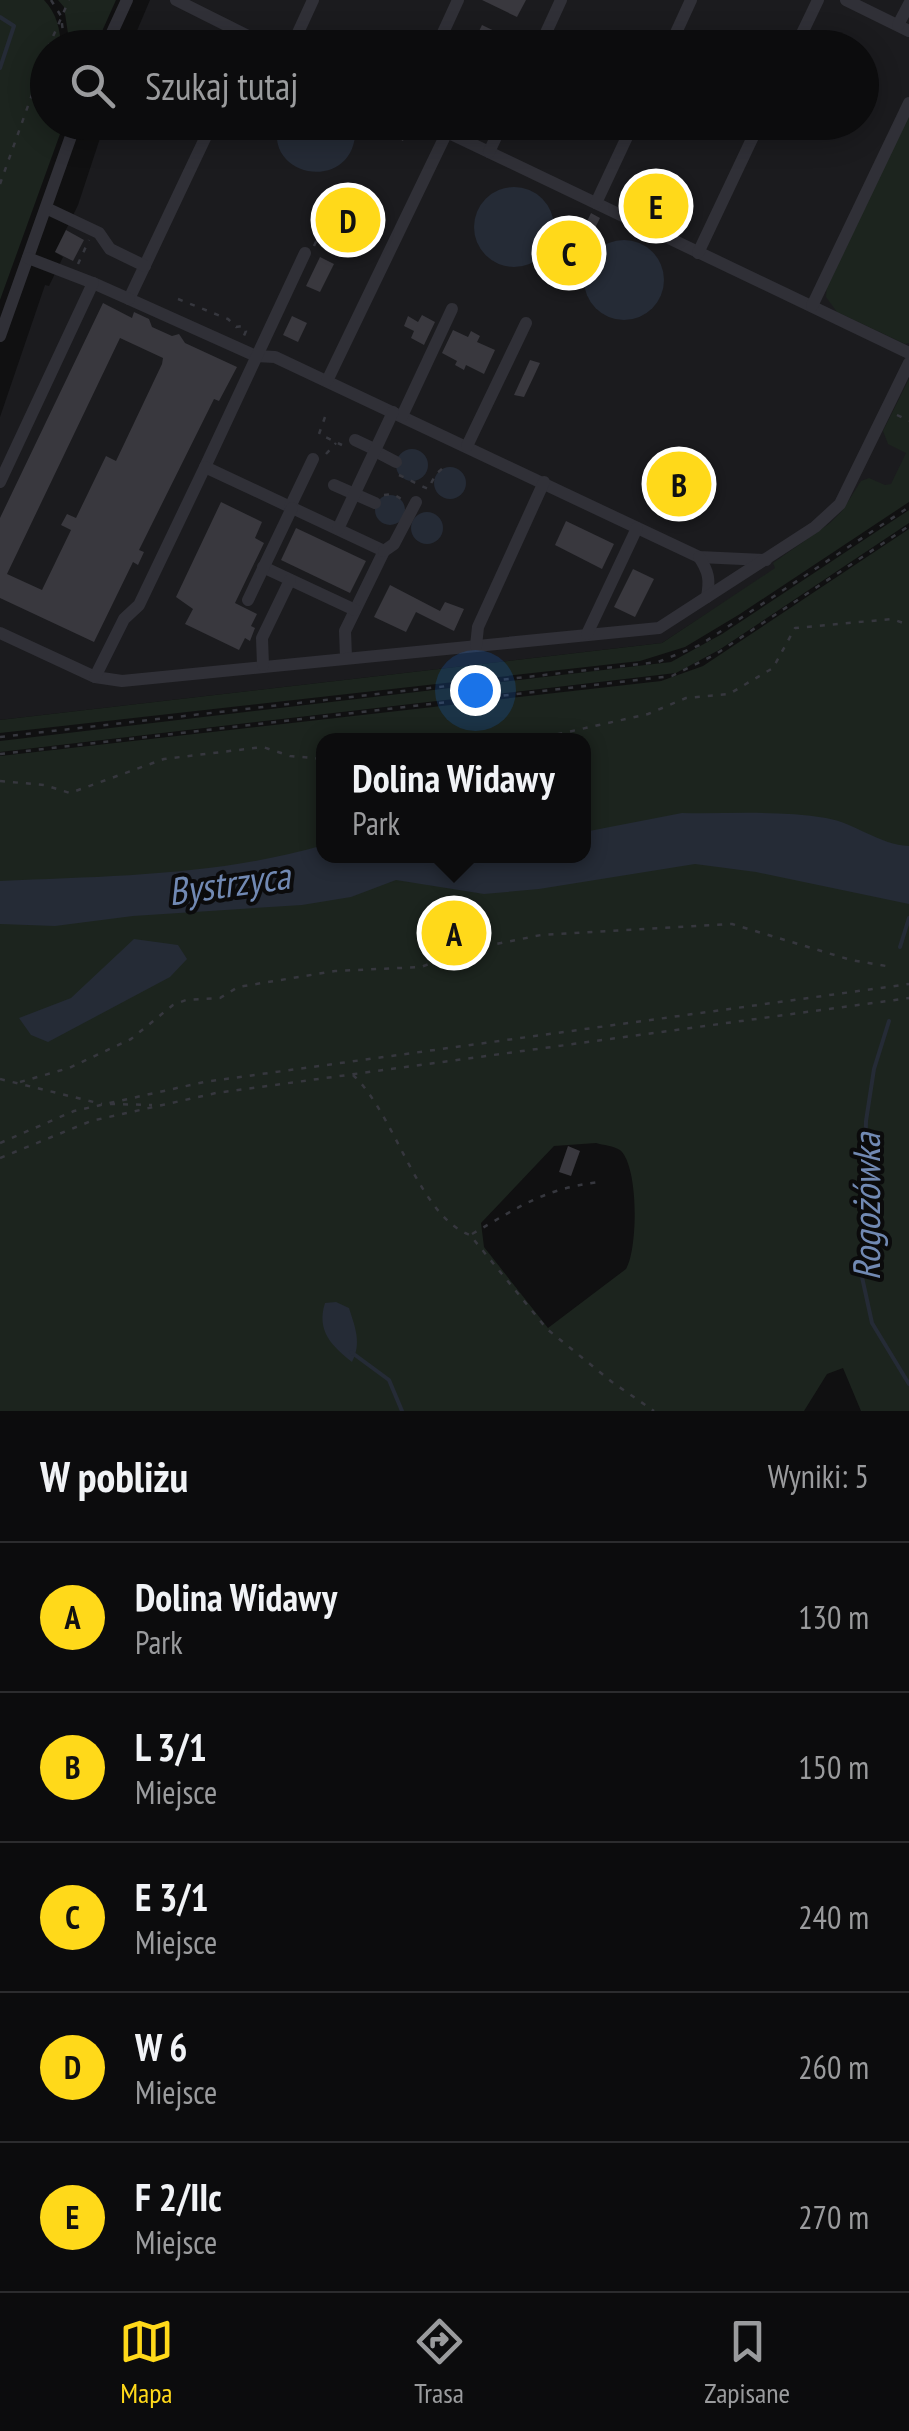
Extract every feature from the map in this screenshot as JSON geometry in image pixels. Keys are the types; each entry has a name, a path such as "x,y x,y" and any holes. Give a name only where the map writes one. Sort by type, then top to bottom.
{"street":[{"path":"113,30 127,0"},
{"path":"176,0 229,30"},
{"path":"299,30 313,0"},
{"path":"444,30 458,0"},
{"path":"547,30 561,0"},
{"path":"677,30 691,0"},
{"path":"804,30 818,0"},
{"path":"846,0 904,28 909,4"},
{"path":"812,306 909,103"},
{"path":"0,336 70,140"},
{"path":"129,299 204,140"},
{"path":"327,381 443,140"},
{"path":"464,140 909,352"},
{"path":"489,152 495,140"},
{"path":"596,203 626,140"},
{"path":"698,253 751,140"},
{"path":"46,208 94,230 110,250 144,266"},
{"path":"95,677 124,619 139,605 306,253"},
{"path":"28,258 256,356 276,357 699,558 766,560"},
{"path":"0,482 93,283"},
{"path":"338,529 375,450 452,309"},
{"path":"467,446 526,323"},
{"path":"0,633 95,677 122,681 660,628 815,527 840,504 909,363"},
{"path":"355,440 396,462"},
{"path":"248,600 291,507 319,458"},
{"path":"206,467 384,551"},
{"path":"476,646 478,627 544,482"},
{"path":"334,485 374,503"},
{"path":"346,657 345,630 384,551 394,544 416,502"},
{"path":"587,634 637,528"},
{"path":"699,558 708,570 707,598"},
{"path":"264,567 355,610"},
{"path":"263,665 262,638 290,580"}],"path":[{"path":"51,0 61,16 63,30"},
{"path":"55,30 69,0"},
{"path":"0,184 30,100"},
{"path":"306,253 310,253 328,216"},
{"path":"72,274 94,230"},
{"path":"178,299 228,319 236,327 243,326 246,333 238,348"},
{"path":"326,417 318,434 344,446 355,440"},
{"path":"319,458 336,442"},
{"path":"396,462 398,475 428,488 443,468"},
{"path":"0,737 658,662 700,645 909,506"},
{"path":"0,754 672,676 716,654 909,526"},
{"path":"563,733 648,714 686,698 729,694 774,668 794,628 892,619 909,624"},
{"path":"0,781 70,793 164,759 263,747 290,756 316,758"},
{"path":"20,1082 69,1068 131,1040 186,1000 220,998 238,987 335,971 421,967 466,950 541,934 732,924 851,960 886,966"},
{"path":"0,1143 74,1112 222,1079 909,984"},
{"path":"0,1158 91,1121 216,1093 909,998"},
{"path":"352,1074 373,1096 438,1210 458,1230 470,1235 547,1329 598,1372 654,1411"},
{"path":"0,1079 106,1104 158,1105"},
{"path":"470,1235 538,1195 563,1186 598,1182"}],"shaded area":[{"path":"0,0 44,0 59,30 30,30 30,140 58,140 0,300"},
{"path":"58,0 116,0 103,30 67,30 64,7"},
{"path":"150,0 909,0 909,481 662,643 0,720 0,417 45,285 49,286 63,257 55,252 78,205 99,140 879,140 879,30 137,30"},
{"path":"909,114 909,343 905,344 837,312 826,297 827,284"},
{"path":"909,379 909,502 685,647 640,661 0,733 0,720 662,643 775,568 773,563 842,511 861,481 869,478 891,484 906,453 888,444 883,431"},
{"path":"909,510 909,523 719,650 676,673 0,752 0,741 671,662 722,634"},
{"path":"909,529 909,1411 861,1411 843,1368 827,1374 804,1411 0,1411 0,756 661,681 703,666","holes":["596,1143 620,1150 631,1173 635,1208 630,1259 626,1269 548,1328 484,1247 481,1223 554,1146"]}],"water":[{"path":"354,140 344,161 330,170 314,172 298,168 285,158 278,143"},
{"path":"514,187 529,190 542,199 551,212 551,242 542,255 529,264 514,267 499,264 486,255 477,242 474,227 477,212 486,199 499,190"},
{"path":"624,240 639,243 652,252 661,265 661,295 652,308 639,317 624,320 609,317 596,308 587,295 584,280 587,265 596,252 609,243"},
{"path":"412,449 423,454 428,465 423,476 412,481 401,476 396,465 401,454"},
{"path":"450,467 461,472 466,483 461,494 450,499 439,494 434,483 439,472"},
{"path":"390,495 401,499 405,510 401,521 390,525 379,521 375,510 379,499"},
{"path":"427,512 438,517 443,528 438,539 427,544 416,539 411,528 416,517"},
{"name":"Bystrzyca","path":"682,813 773,813 826,818 909,846 909,904 756,872 695,864 484,894 396,880 351,897 302,905 133,916 55,926 0,924 0,881 203,869 316,847 316,863 591,863 591,831"},
{"path":"134,939 178,945 187,959 170,977 48,1042 31,1035 19,1018 71,998"},
{"path":"336,1302 349,1308 355,1328 357,1348 352,1362 332,1344 324,1330 325,1303"}],"building":[{"path":"482,0 526,0 517,17"},
{"path":"591,213 600,218 577,265 559,257 566,243 575,247"},
{"path":"66,230 84,240 73,261 55,252"},
{"path":"320,257 334,264 320,292 306,286"},
{"path":"103,303 132,318 134,312 149,319 152,327 172,336 179,334 185,343 237,367 219,401 214,399 139,550 144,552 138,565 133,562 94,642 0,598 0,518","holes":["120,338 163,358 116,461 106,456 76,518 67,514 61,525 71,530 42,590 7,574"]},
{"path":"422,315 435,322 424,345 411,338 414,331 404,326 408,316 418,322"},
{"path":"292,316 307,323 298,342 283,335"},
{"path":"453,330 468,337 471,331 480,336 477,342 495,350 484,374 466,365 464,370 442,353"},
{"path":"530,360 540,363 524,397 514,395"},
{"path":"221,502 262,522 255,538 264,543 235,603 257,614 250,641 245,638 239,650 185,624 193,609 176,597"},
{"path":"566,521 614,544 602,569 555,545"},
{"path":"296,528 366,561 350,593 281,560"},
{"path":"633,569 654,579 635,617 614,607"},
{"path":"390,585 440,611 445,602 464,609 454,631 416,612 406,632 374,617"},
{"path":"568,1146 580,1151 571,1176 559,1172"}],"waterway":[{"path":"0,17 14,26 0,68"},
{"name":"Rogożówka","path":"900,947 909,918"},
{"name":"Rogożówka","path":"889,1021 874,1069 866,1121 862,1277 872,1323 909,1384"},
{"path":"351,1352 389,1380 402,1411"}],"place":[{"name":"F 2/IIc","path":"656,206"},
{"name":"W 6","path":"348,220"},
{"name":"E 3/1","path":"569,253"},
{"name":"L 3/1","path":"679,484"},
{"name":"Dolina Widawy","path":"454,933"}]}
